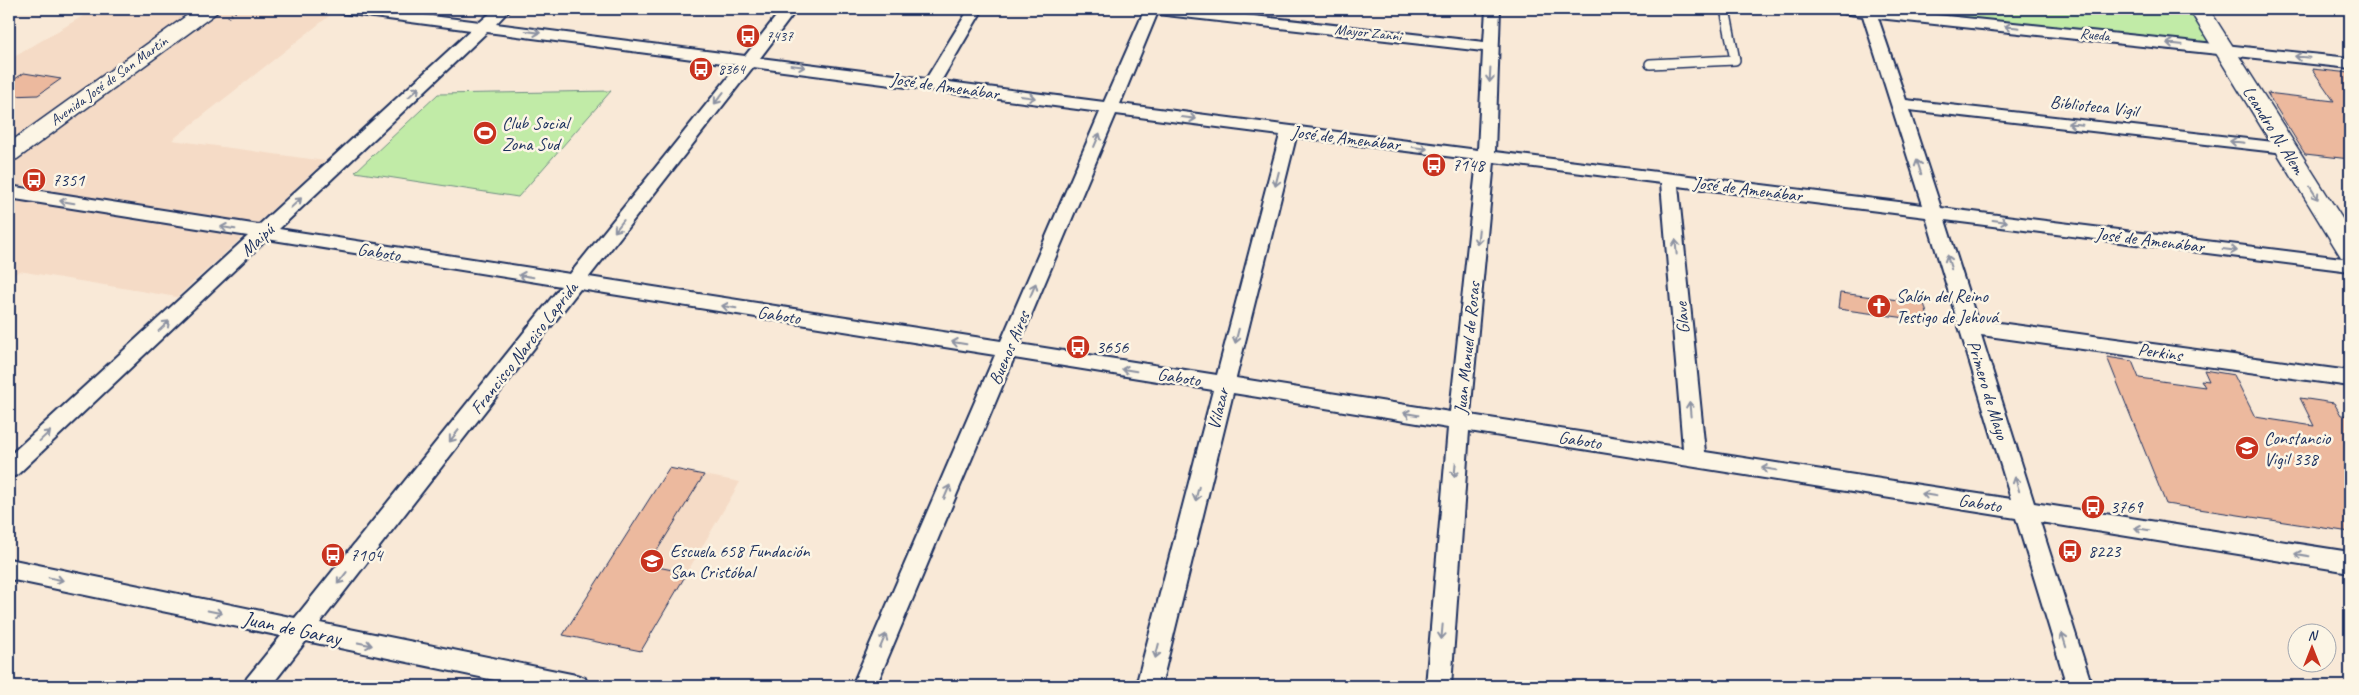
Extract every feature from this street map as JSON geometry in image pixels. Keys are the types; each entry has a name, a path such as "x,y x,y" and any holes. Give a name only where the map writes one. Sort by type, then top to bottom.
{"main road":[{"name":"Avenida José de San Martín","path":"9,154 209,9"},
{"name":"Leandro N. Alem","path":"2199,9 2350,251"}],"street":[{"name":"José de Amenábar","path":"343,9 2350,265"},
{"name":"Maipú","path":"9,469 503,9"},
{"name":"Francisco Narciso Laprida","path":"256,686 790,9"},
{"path":"931,84 976,9"},
{"name":"Mayor Zanni","path":"1154,9 1491,46"},
{"name":"Buenos Aires","path":"864,686 1154,9"},
{"name":"Juan Manuel de Rosas","path":"1438,686 1459,422 1486,156 1494,9"},
{"name":"Rueda","path":"1839,9 1869,10 2350,63"},
{"name":"Primero de Mayo","path":"1869,10 1969,326 2078,686"},
{"name":"Biblioteca Vigil","path":"1899,104 2285,148"},
{"name":"Vilazar","path":"1148,686 1289,131"},
{"name":"Glave","path":"1669,179 1695,457"},
{"name":"Gaboto","path":"9,192 574,283 1459,422 1695,457 2350,562"},
{"name":"Perkins","path":"1969,326 2350,378"},
{"name":"Juan de Garay","path":"9,568 576,686"}],"lane":[{"path":"1650,64 1735,60 1725,9"}],"shaded area":[{"path":"90,9 338,9 172,140 325,161 177,297 19,271 9,279 9,60 93,10"},
{"name":"Escuela 658 Fundación San Cristóbal","path":"669,468 740,482 641,651 563,635"}],"green space":[{"path":"1839,9 2199,9 2223,49 1869,12"},
{"name":"Club Social Zona Sud","path":"611,91 518,197 355,172 438,94"}],"building":[{"path":"2312,69 2350,73 2350,159 2305,154 2267,93 2334,101"},
{"path":"24,73 61,79 38,95 9,96 9,83"},
{"name":"Salón del Reino Testigo de Jehová","path":"1840,293 1924,303 1929,321 1838,309"},
{"name":"Constancio Vigil 338","path":"2107,357 2132,361 2139,378 2205,387 2201,380 2209,381 2204,370 2234,375 2255,417 2314,426 2300,398 2334,403 2341,415 2350,416 2350,532 2166,504"},
{"name":"Escuela 658 Fundación San Cristóbal","path":"669,468 704,475 648,565 687,573 641,651 563,635"}],"place":[{"name":"7437","path":"748,36"},
{"name":"8364","path":"701,69"},
{"name":"Club Social Zona Sud","path":"485,133"},
{"name":"7148","path":"1434,165"},
{"name":"7351","path":"34,180"},
{"name":"Salón del Reino Testigo de Jehová","path":"1879,306"},
{"name":"3656","path":"1078,347"},
{"name":"Constancio Vigil 338","path":"2247,448"},
{"name":"3769","path":"2093,507"},
{"name":"8223","path":"2070,551"},
{"name":"7104","path":"333,555"},
{"name":"Escuela 658 Fundación San Cristóbal","path":"652,561"}]}
